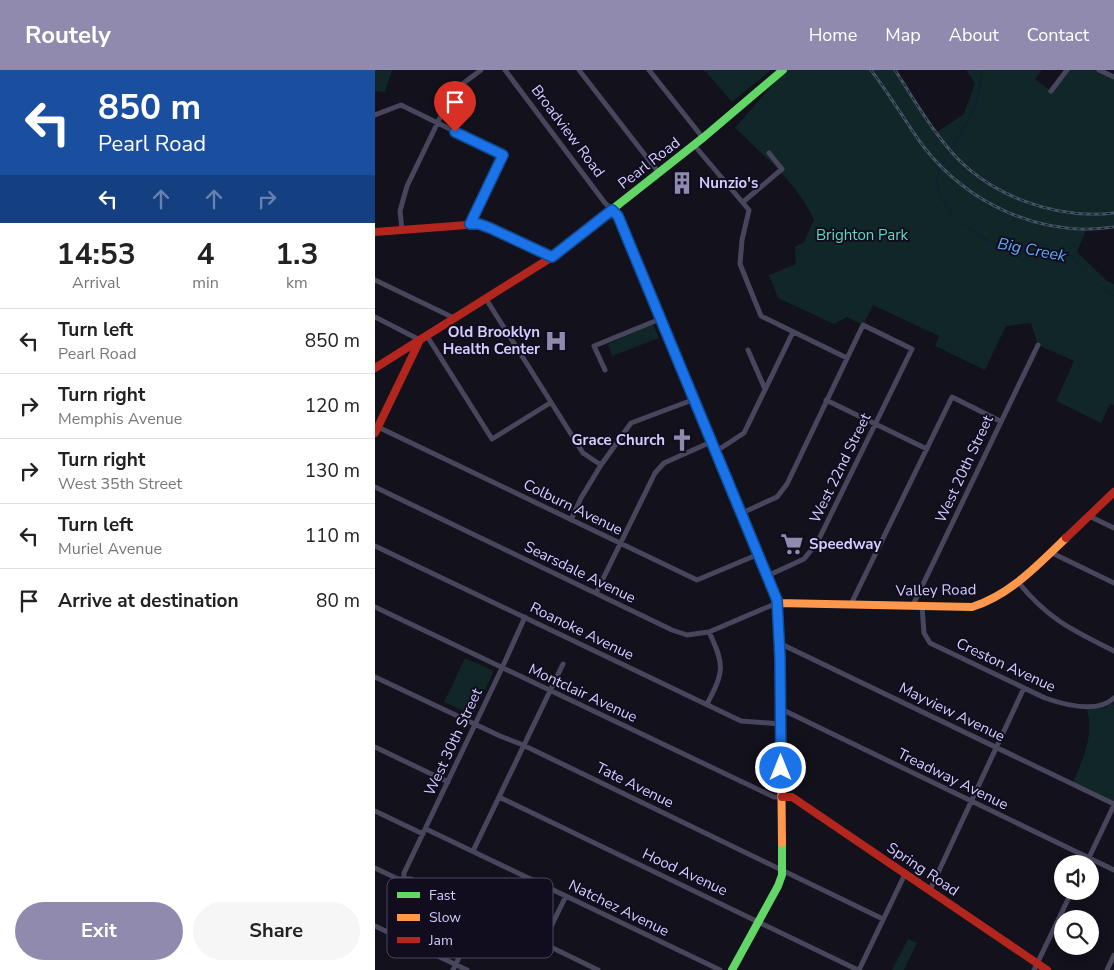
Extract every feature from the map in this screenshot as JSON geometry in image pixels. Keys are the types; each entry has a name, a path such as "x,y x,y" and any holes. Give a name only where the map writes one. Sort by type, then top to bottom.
{"main road":[{"name":"Pearl Road","path":"375,368 552,257 703,138 783,70"},
{"name":"Broadview Road","path":"612,210 618,216 695,399 715,452 759,554 777,603 781,709 783,870 778,886 732,970"},
{"path":"375,232 479,224 552,257"},
{"path":"376,430 424,338"},
{"name":"Valley Road","path":"777,603 972,607 983,604 994,599 1018,582 1114,492"},
{"name":"Spring Road","path":"782,797 792,798 930,890 1035,967 1047,970"}],"street":[{"path":"402,230 400,211 407,186 453,91 481,70"},
{"name":"Broadview Road","path":"505,70 612,210"},
{"path":"579,70 659,173"},
{"path":"649,70 703,138"},
{"path":"1051,91 1067,70"},
{"path":"1099,70 1114,77"},
{"path":"375,115 401,105 503,155 470,224"},
{"path":"694,145 749,210 742,240 741,264 761,316 847,358 787,484 777,497 741,513"},
{"path":"743,202 781,170 781,167 769,153"},
{"path":"375,280 454,319"},
{"path":"486,299 583,453 601,465"},
{"path":"375,317 424,338 492,439 550,403"},
{"path":"605,370 594,346 660,318"},
{"name":"West 22nd Street","path":"767,576 804,559 812,550 912,348 863,325 847,358"},
{"path":"715,452 744,433 793,332"},
{"name":"West 20th Street","path":"913,605 1038,345"},
{"path":"748,350 765,389"},
{"path":"851,604 952,397 1000,421"},
{"path":"571,520 581,498 601,465 631,423 695,399"},
{"path":"827,400 927,449"},
{"name":"Colburn Avenue","path":"376,430 697,580 759,554"},
{"path":"596,593 655,473 664,462 711,442"},
{"name":"Searsdale Avenue","path":"375,487 671,630 687,635 709,632 777,603"},
{"path":"1089,516 1114,528"},
{"name":"Roanoke Avenue","path":"375,546 741,721 781,724"},
{"path":"1050,552 1114,584"},
{"path":"1018,582 1032,600 1054,619 1069,629 1114,651"},
{"name":"Creston Avenue","path":"922,606 924,632 930,643 1045,698 1069,705 1098,706 1113,699"},
{"name":"Montclair Avenue","path":"375,607 774,797 782,797"},
{"name":"West 30th Street","path":"404,878 404,873 525,617"},
{"path":"707,704 719,682 721,669 719,656 709,632"},
{"name":"Mayview Avenue","path":"779,643 996,746 1114,805"},
{"path":"473,851 563,664"},
{"name":"Tate Avenue","path":"375,676 883,918"},
{"path":"930,890 1024,688"},
{"name":"Treadway Avenue","path":"781,709 1085,855"},
{"path":"375,746 448,782"},
{"name":"Hood Avenue","path":"499,797 859,970"},
{"path":"1090,855 1114,805"},
{"name":"Natchez Avenue","path":"375,811 473,851 529,878"},
{"name":"Treadway Avenue","path":"1099,862 1114,870"},
{"path":"375,868 396,878"},
{"path":"859,970 905,874"},
{"name":"Natchez Avenue","path":"553,890 720,970"},
{"path":"553,923 566,896"},
{"path":"1035,967 1068,900"},
{"path":"375,926 387,932"},
{"path":"553,948 599,970"},
{"path":"1107,970 1114,955"},
{"path":"437,958 454,967 467,970"}],"green space":[{"path":"375,70 392,70 385,92 375,91"},
{"path":"702,70 771,70 732,102 706,72"},
{"name":"Brighton Park","path":"785,70 895,70 937,132 964,114 975,83 966,70 1042,70 1035,79 1051,91 1067,70 1099,70 1114,77 1114,227 1086,230 1077,252 1107,281 1114,284 1114,405 1110,404 1101,423 1056,401 1074,361 1038,345 1031,323 1006,326 985,370 935,346 939,336 873,305 863,325 847,317 834,324 778,298 769,275 796,264 795,247 804,242 814,220 799,194 789,182 735,128"},
{"path":"653,324 659,338 612,356 608,344"},
{"path":"465,658 494,671 473,715 444,702"},
{"path":"1112,703 1114,705 1114,804 1072,784 1083,757 1088,738 1089,719 1087,709 1106,707"},
{"path":"908,939 917,943 904,970 892,970"}],"waterway":[{"name":"Big Creek","path":"981,70 977,99 967,123 946,157 937,182 940,195 947,207 968,228 993,243 1021,251 1072,256 1091,279 1114,296"}],"railway":[{"path":"871,70 923,146 941,167 984,200 1008,212 1033,221 1060,227 1087,229 1114,227"},
{"path":"895,70 941,140 965,165 983,179 1002,191 1046,208 1092,214 1114,213"}],"traffic: fast":[{"path":"581,234 704,137 783,70"},
{"path":"732,970 778,886 782,875 782,843"}],"traffic: slow":[{"path":"723,469 777,600 780,658 782,843"},
{"path":"777,603 972,607 986,602 1011,587 1034,569 1066,538"}],"traffic: jam":[{"path":"612,210 618,216 723,469"},
{"path":"375,232 480,224 552,257"},
{"path":"375,368 552,257 581,234"},
{"path":"375,433 420,340"},
{"path":"1066,538 1114,492"},
{"path":"782,797 792,797 1047,970"}],"place":[{"name":"Nunzio's","path":"682,183"},
{"name":"Old Brooklyn Health Center","path":"556,341"},
{"name":"Grace Church","path":"682,440"},
{"name":"Speedway","path":"792,544"}],"route":[{"path":"455,132 503,155 470,224 479,224 490,228 552,257 612,210 618,216 777,600 780,658 781,768"}]}
